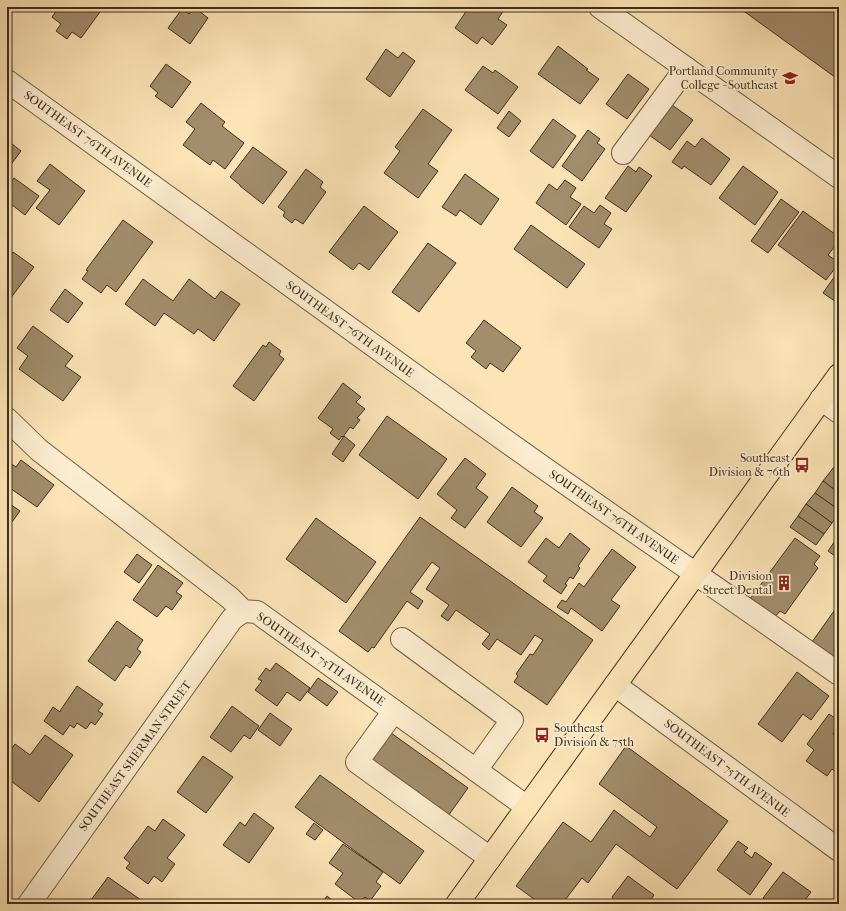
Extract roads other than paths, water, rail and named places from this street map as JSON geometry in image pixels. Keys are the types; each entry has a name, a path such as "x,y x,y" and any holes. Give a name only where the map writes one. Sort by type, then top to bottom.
{"main road":[{"path":"460,903 490,858 839,375"}],"street":[{"path":"600,7 839,177"},
{"path":"623,153 686,68"},
{"name":"SOUTHEAST 76TH AVENUE","path":"7,81 478,421 839,674"},
{"path":"821,399 839,412"},
{"name":"SOUTHEAST 75TH AVENUE","path":"7,420 39,450 230,598 243,611 257,612 527,807"},
{"name":"SOUTHEAST SHERMAN STREET","path":"29,904 232,619 243,611"},
{"path":"402,639 512,720 476,770"},
{"name":"SOUTHEAST 75TH AVENUE","path":"615,685 839,850"},
{"path":"394,710 356,762 490,858"}],"place":[{"name":"Portland Community College - Southeast","path":"790,78"},
{"name":"Southeast Division & 76th","path":"802,465"},
{"name":"Division Street Dental","path":"784,583"},
{"name":"Southeast Division & 75th","path":"542,735"}]}
